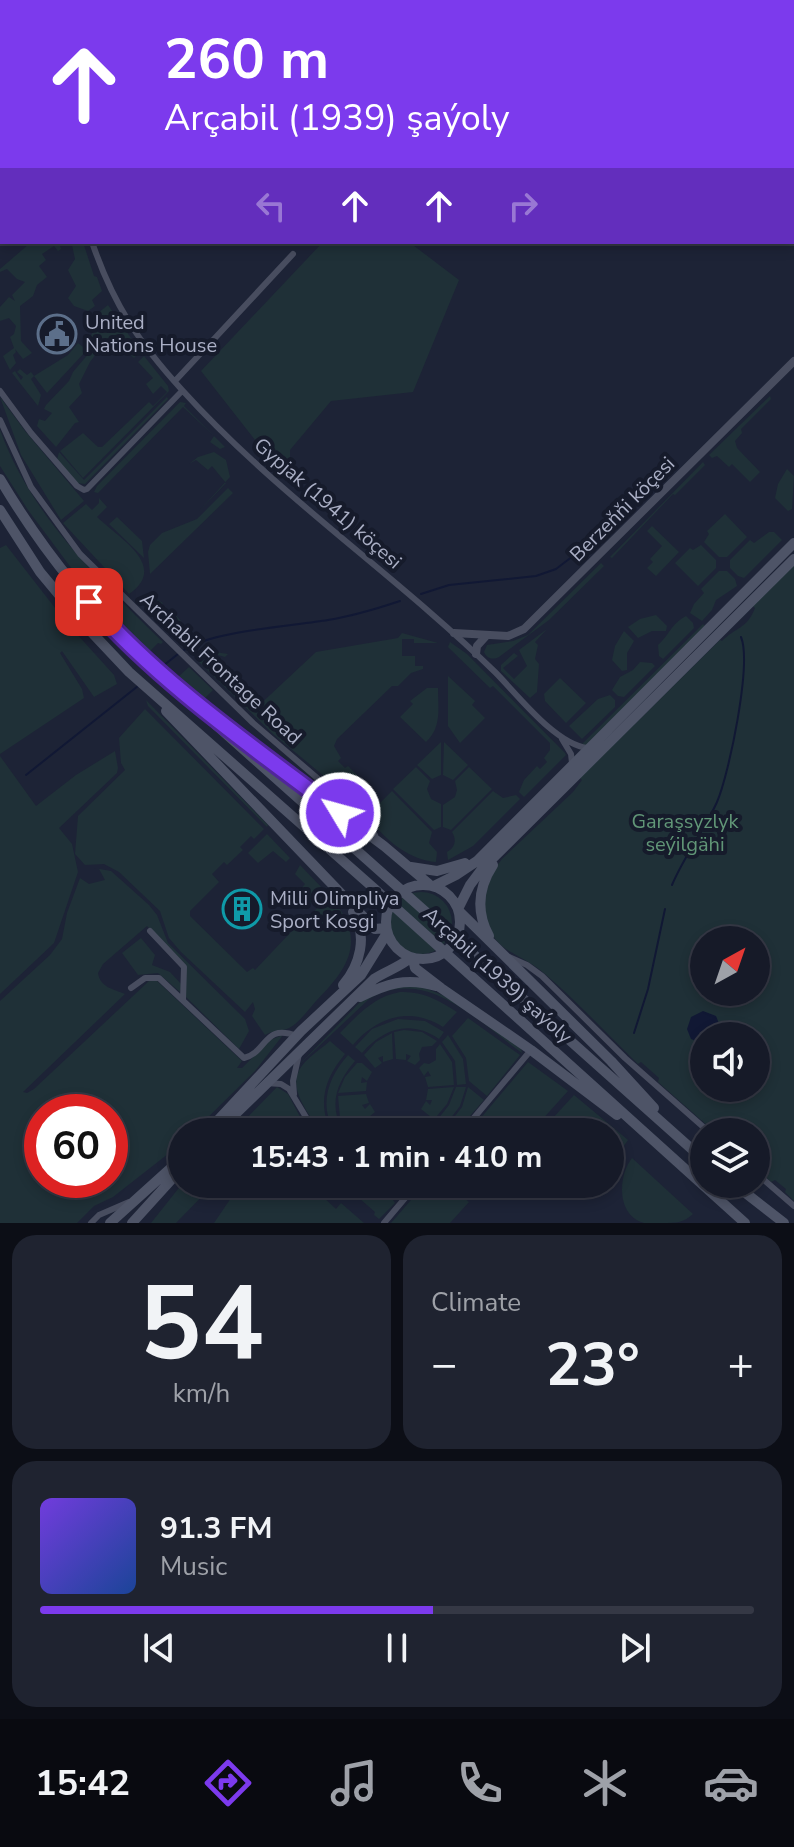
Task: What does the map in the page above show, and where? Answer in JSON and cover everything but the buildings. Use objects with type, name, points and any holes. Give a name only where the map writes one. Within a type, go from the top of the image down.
[{"type":"main road","name":"Arçabil (1939) şaýoly","points":[[0,479],[49,555],[142,659],[690,1147]]},
{"type":"main road","name":"Arçabil (1939) şaýoly","points":[[0,510],[40,572],[129,672],[690,1174]]},
{"type":"main road","points":[[794,543],[467,869],[431,885],[411,886],[396,895],[387,910],[387,930],[396,948],[412,958],[436,957],[451,946],[459,930],[459,910],[475,877],[794,559]]},
{"type":"main road","points":[[171,685],[431,885],[452,897],[459,910],[611,1061],[679,1137]]},
{"type":"main road","points":[[157,698],[172,719],[343,897],[375,929],[387,930]]},
{"type":"main road","points":[[538,798],[547,807]]},
{"type":"main road","points":[[410,867],[437,871],[458,867],[493,844]]},
{"type":"main road","points":[[492,941],[484,925],[481,890],[490,868],[509,844]]},
{"type":"main road","points":[[324,1009],[348,979],[361,946],[357,918],[343,897]]},
{"type":"main road","points":[[220,1118],[297,1036],[361,975],[387,930]]},
{"type":"main road","points":[[412,958],[415,968],[441,988],[531,1050],[666,1152]]},
{"type":"main road","points":[[231,1118],[374,979],[412,958]]},
{"type":"main road","points":[[354,1000],[385,984],[403,981],[441,988]]},
{"type":"main road","points":[[110,1223],[168,1170]]},
{"type":"main road","points":[[132,1223],[168,1183]]},
{"type":"main road","points":[[713,1198],[734,1223]]},
{"type":"main road","name":"Arçabil (1939) şaýoly","points":[[717,1198],[745,1223]]},
{"type":"main road","points":[[747,1198],[773,1223]]},
{"type":"main road","points":[[751,1198],[784,1223]]},
{"type":"street","name":"Gypjak (1941) köçesi","points":[[93,244],[108,288],[120,310],[182,391],[261,469],[454,633],[559,736],[587,748]]},
{"type":"street","points":[[175,381],[293,254]]},
{"type":"street","name":"Berzeňňi köçesi","points":[[454,633],[486,636],[515,634],[529,625],[794,361]]},
{"type":"street","points":[[0,391],[31,433],[77,486],[84,490],[182,391]]},
{"type":"street","name":"Archabil Frontage Road","points":[[0,420],[22,471],[65,535],[88,562],[264,733],[351,807],[384,846]]},
{"type":"street","points":[[0,518],[40,572]]},
{"type":"street","points":[[476,654],[477,646],[486,636]]},
{"type":"street","points":[[559,736],[571,754],[572,763]]},
{"type":"street","points":[[150,931],[184,967],[183,1000]]},
{"type":"street","points":[[509,957],[542,976],[635,1067],[693,1118]]},
{"type":"street","points":[[131,988],[145,978],[159,978],[244,1058],[251,1056],[276,1033],[284,1031],[297,1036]]},
{"type":"street","points":[[474,1118],[531,1050]]},
{"type":"street","points":[[295,1098],[293,1081],[299,1054]]},
{"type":"street","points":[[266,1083],[285,1086],[307,1118]]},
{"type":"street","points":[[770,1185],[794,1206]]},
{"type":"street","points":[[384,1223],[406,1198]]},
{"type":"street","points":[[91,1223],[99,1215],[133,1200]]},
{"type":"street","points":[[138,1223],[143,1211]]},
{"type":"green space","points":[[29,244],[60,244],[61,249],[58,251],[54,246],[42,254],[46,260],[39,266],[47,277],[37,285],[33,296],[20,306],[21,341],[32,353],[23,359],[15,349],[13,355],[16,363],[10,370],[3,356],[14,348],[10,337],[16,326],[9,318],[0,321],[0,307],[9,297],[15,301],[12,295],[25,282],[7,269],[0,272]]},
{"type":"green space","points":[[84,244],[102,291],[92,300],[95,306],[88,311],[74,306],[68,298],[76,286],[68,270],[75,259],[72,245]]},
{"type":"green space","points":[[321,244],[412,244],[459,280],[413,392],[331,401],[290,450],[290,469],[273,463],[201,371]]},
{"type":"green space","points":[[108,305],[140,351],[134,358],[110,336],[90,362],[79,384],[82,393],[69,407],[79,422],[56,447],[37,426],[39,419],[45,421],[52,413],[44,409],[46,405],[69,381],[89,353],[88,342],[95,327],[93,317]]},
{"type":"green space","points":[[78,343],[85,352],[47,393],[34,376],[68,355]]},
{"type":"green space","points":[[144,356],[169,391],[83,478],[60,451],[83,433],[102,447],[149,402],[153,406],[167,392],[161,386],[153,394],[146,384],[153,378],[138,362]]},
{"type":"green space","points":[[20,369],[34,376],[31,379],[41,395],[38,406],[12,373],[15,371],[21,380],[23,377],[17,372]]},
{"type":"green space","points":[[770,396],[771,399],[741,429],[742,433],[735,441],[737,448],[760,472],[750,482],[732,464],[729,467],[717,456],[712,458],[709,455]]},
{"type":"green space","points":[[0,397],[84,501],[61,520],[21,455]]},
{"type":"green space","points":[[167,397],[85,484],[77,483],[57,460],[59,452],[84,480]]},
{"type":"green space","points":[[180,402],[186,403],[184,406],[214,436],[183,407],[98,493],[94,492],[97,486]]},
{"type":"green space","points":[[0,430],[14,462],[48,519],[91,570],[163,642],[161,644],[158,643],[149,652],[78,577],[0,466]]},
{"type":"green space","points":[[214,436],[225,447],[220,449],[210,442]]},
{"type":"green space","points":[[214,452],[226,460],[230,477],[225,482],[212,466],[208,470],[196,460],[189,464],[198,457]]},
{"type":"green space","points":[[703,462],[705,465],[610,557]]},
{"type":"green space","points":[[787,469],[794,476],[792,509],[788,511],[775,498],[778,484]]},
{"type":"green space","points":[[228,488],[233,493],[150,574],[150,545],[162,533],[197,519]]},
{"type":"green space","points":[[99,498],[107,507],[97,517],[137,553],[143,563],[144,573],[140,584],[129,594],[63,523],[86,504],[92,510],[99,503]]},
{"type":"green space","points":[[725,514],[747,537],[727,557],[719,557],[704,542],[709,534],[707,531]]},
{"type":"green space","points":[[117,517],[142,541],[144,558],[109,524]]},
{"type":"green space","points":[[652,526],[679,552],[656,576],[647,568],[653,562],[650,559],[662,546],[647,531]]},
{"type":"green space","points":[[769,532],[774,532],[782,540],[744,578],[738,576],[730,568],[730,560],[750,540],[754,543]]},
{"type":"green space","points":[[6,545],[66,622],[114,675],[117,684],[94,697],[62,651],[60,653],[82,689],[84,698],[0,754],[0,548]]},
{"type":"green space","points":[[701,545],[716,560],[716,568],[698,586],[675,563],[690,548],[693,550]]},
{"type":"green space","points":[[601,563],[604,566],[549,620],[499,657],[490,658],[485,654],[487,645],[528,635]]},
{"type":"green space","name":"Garaşsyzlyk seýilgähi","points":[[794,565],[794,1201],[785,1192],[786,1189],[775,1180],[770,1181],[770,1118],[699,1118],[557,985],[498,942],[486,920],[485,907],[489,881],[502,859],[573,792],[582,780],[580,778],[720,640],[745,624],[755,608],[753,606]]},
{"type":"green space","points":[[719,571],[727,571],[737,586],[716,600],[702,621],[690,613],[704,593],[701,589]]},
{"type":"green space","points":[[154,592],[156,599],[163,603],[155,611],[163,619],[172,611],[181,621],[164,626],[144,606]]},
{"type":"green space","points":[[656,615],[667,626],[666,631],[652,631],[638,638],[628,627],[640,619]]},
{"type":"green space","points":[[686,616],[694,628],[663,659],[659,656],[658,645]]},
{"type":"green space","points":[[703,624],[705,626],[586,745],[581,745]]},
{"type":"green space","points":[[547,629],[535,642],[538,645],[535,659],[539,664],[537,692],[530,698],[501,671],[501,665],[514,653],[518,656],[503,668],[514,679],[527,666],[519,650]]},
{"type":"green space","points":[[624,631],[634,641],[627,653],[627,670],[622,671],[612,660],[615,646]]},
{"type":"green space","points":[[402,633],[438,643],[414,643],[414,639],[402,639],[402,656],[415,656],[415,666],[423,666],[423,669],[411,673],[398,686],[392,686],[337,739],[334,746],[341,758],[338,761],[361,779],[367,794],[377,799],[367,810],[377,815],[371,820],[347,795],[273,734],[197,660],[208,651],[228,654],[225,657],[211,653],[202,659],[254,710],[316,652],[398,638]]},
{"type":"green space","points":[[450,642],[467,654],[566,755],[524,797],[519,792],[524,780],[537,766],[540,769],[547,762],[544,758],[550,750],[550,743],[493,686],[490,688],[448,647]]},
{"type":"green space","points":[[640,662],[655,666],[624,697],[618,696],[612,690],[620,677]]},
{"type":"green space","points":[[189,667],[213,690],[202,701],[177,678]]},
{"type":"green space","points":[[448,676],[475,701],[472,705],[485,718],[460,743],[448,726]]},
{"type":"green space","points":[[560,678],[586,703],[566,723],[545,701],[544,694]]},
{"type":"green space","points":[[427,688],[438,688],[438,710],[435,730],[426,742],[400,717],[413,704],[410,701]]},
{"type":"green space","points":[[610,695],[615,700],[615,707],[582,739],[569,726],[598,699]]},
{"type":"green space","points":[[146,700],[268,825],[267,827],[148,706]]},
{"type":"green space","points":[[145,709],[264,829],[254,839],[251,836],[240,847],[243,850],[212,874],[219,882],[190,911],[190,916],[247,972],[253,968],[255,970],[307,915],[310,917],[328,894],[348,924],[351,937],[346,963],[300,1020],[289,1028],[265,1035],[252,1016],[255,1009],[253,1002],[245,1012],[181,952],[169,938],[160,911],[119,872],[104,864],[85,865],[75,854],[78,816],[125,770],[121,763],[119,738]]},
{"type":"green space","points":[[441,742],[441,775],[432,779],[417,765]]},
{"type":"green space","points":[[444,742],[468,765],[453,780],[443,775]]},
{"type":"green space","points":[[115,751],[117,773],[59,828],[72,844],[78,872],[54,943],[0,994],[0,756],[36,806],[76,775]]},
{"type":"green space","points":[[416,767],[430,781],[427,789],[431,799],[441,804],[441,827],[434,830],[393,789]]},
{"type":"green space","points":[[469,767],[492,789],[451,830],[443,827],[443,805],[455,797],[455,781]]},
{"type":"green space","points":[[392,791],[432,832],[429,843],[437,852],[436,862],[417,858],[400,849],[372,822],[380,816],[374,809]]},
{"type":"green space","points":[[493,791],[503,798],[516,795],[520,799],[473,846],[448,860],[447,852],[454,844],[452,832]]},
{"type":"green space","points":[[267,834],[290,858],[286,862],[273,851],[258,863],[248,853]]},
{"type":"green space","points":[[300,865],[324,890],[304,910],[293,898],[305,884],[295,874]]},
{"type":"green space","points":[[94,868],[111,871],[149,905],[157,915],[168,943],[245,1019],[249,1031],[239,1049],[186,997],[183,962],[147,926],[103,964],[98,973],[104,984],[125,994],[23,1092],[34,1089],[149,981],[156,980],[242,1061],[237,1068],[242,1068],[270,1040],[283,1035],[255,1071],[207,1118],[168,1118],[168,1154],[128,1185],[128,1094],[24,1094],[24,1198],[111,1198],[94,1206],[77,1223],[0,1223],[0,1001],[50,955],[62,939],[67,913],[80,878],[89,884],[105,880],[99,869]]},
{"type":"green space","points":[[421,892],[443,901],[452,923],[443,945],[421,954],[399,945],[390,923],[399,901]]},
{"type":"green space","points":[[141,938],[155,955],[152,965],[170,972],[182,985],[180,992],[158,973],[138,975],[122,953]]},
{"type":"green space","points":[[403,984],[451,999],[494,1028],[522,1053],[450,1001],[410,989],[390,990],[369,999],[299,1065],[362,1000],[380,990]]},
{"type":"green space","points":[[400,992],[430,997],[457,1012],[443,1027],[418,1017],[383,1021],[353,1045],[340,1033],[374,1002]]},
{"type":"green space","points":[[468,1018],[520,1055],[487,1096],[469,1081],[466,1058],[452,1036]]},
{"type":"green space","points":[[398,1019],[425,1021],[444,1032],[439,1039],[418,1029],[407,1028],[379,1038],[362,1053],[355,1047],[372,1029]]},
{"type":"green space","points":[[394,1032],[422,1032],[437,1041],[432,1046],[422,1047],[420,1060],[415,1065],[407,1061],[411,1056],[406,1054],[406,1060],[396,1059]]},
{"type":"green space","points":[[392,1033],[393,1059],[383,1062],[383,1056],[378,1058],[382,1063],[375,1068],[364,1055],[376,1042]]},
{"type":"green space","points":[[448,1035],[463,1059],[466,1084],[457,1085],[455,1061],[442,1042]]},
{"type":"green space","points":[[330,1041],[345,1054],[332,1072],[325,1091],[326,1118],[312,1118],[297,1088],[298,1073]]},
{"type":"green space","points":[[440,1044],[452,1062],[454,1085],[428,1087],[425,1077],[431,1076],[428,1071],[424,1076],[419,1068],[436,1060],[436,1049]]},
{"type":"green space","points":[[348,1055],[355,1061],[336,1095],[338,1118],[328,1118],[328,1091],[335,1073]]},
{"type":"green space","points":[[528,1062],[568,1091],[544,1118],[481,1118]]},
{"type":"green space","points":[[357,1063],[362,1063],[372,1072],[367,1081],[362,1077],[361,1083],[367,1082],[366,1091],[338,1093],[345,1077]]},
{"type":"green space","points":[[277,1087],[288,1094],[301,1118],[247,1118]]},
{"type":"green space","points":[[454,1087],[447,1104],[436,1117],[421,1109],[426,1101],[430,1105],[432,1100],[426,1100],[428,1089]]},
{"type":"green space","points":[[456,1087],[466,1087],[460,1106],[451,1118],[439,1118],[449,1105]]},
{"type":"green space","points":[[468,1087],[484,1100],[468,1118],[454,1118],[462,1107]]},
{"type":"green space","points":[[366,1094],[369,1103],[362,1105],[365,1109],[370,1104],[375,1112],[369,1117],[340,1118],[338,1096]]},
{"type":"green space","points":[[574,1095],[602,1118],[553,1118]]},
{"type":"green space","points":[[632,1158],[693,1214],[683,1221],[672,1223],[644,1223],[635,1219],[628,1212],[623,1198],[627,1166]]},
{"type":"green space","points":[[171,1198],[200,1198],[176,1223],[151,1223]]},
{"type":"green space","points":[[231,1198],[324,1198],[336,1209],[341,1203],[364,1223],[214,1223]]},
{"type":"green space","points":[[359,1198],[391,1198],[395,1203],[379,1219]]},
{"type":"green space","points":[[413,1198],[464,1198],[469,1202],[450,1223],[391,1223]]},
{"type":"water","points":[[703,1011],[716,1016],[718,1022],[690,1022],[690,1036],[687,1029],[691,1017]]},
{"type":"waterway","points":[[421,594],[449,585],[536,576],[556,569],[590,543],[621,502],[627,502],[632,507]]},
{"type":"waterway","points":[[184,650],[213,638],[337,618],[400,601]]},
{"type":"waterway","points":[[672,885],[712,813],[722,788],[741,694],[744,670],[741,637]]},
{"type":"waterway","points":[[158,670],[178,654]]},
{"type":"waterway","points":[[26,775],[138,686]]},
{"type":"waterway","points":[[634,1033],[648,989],[665,909]]},
{"type":"place","name":"United Nations House","points":[[57,334]]},
{"type":"place","name":"Milli Olimpliya Sport Kosgi","points":[[242,909]]},
{"type":"route","points":[[89,602],[127,644],[173,687],[340,813]]}]
